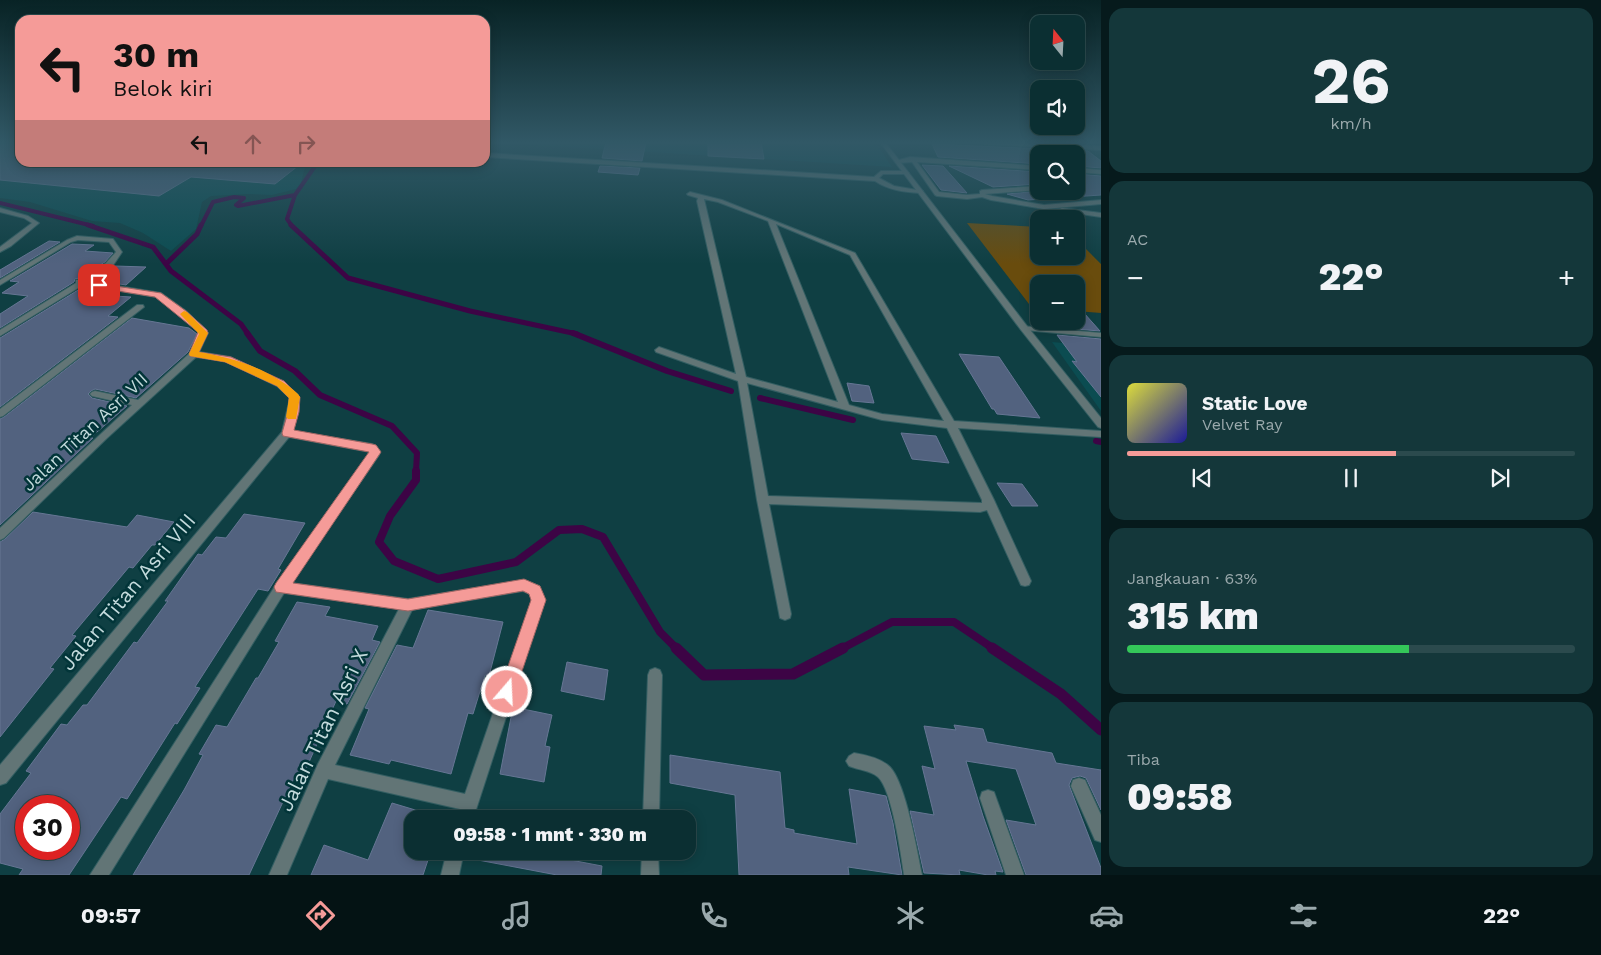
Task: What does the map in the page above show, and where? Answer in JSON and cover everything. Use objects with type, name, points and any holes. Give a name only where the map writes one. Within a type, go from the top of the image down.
[{"type":"street","points":[[881,183],[894,188],[921,192],[967,197],[983,195],[1044,208],[1101,215]]},
{"type":"street","points":[[914,183],[1024,328],[1101,425]]},
{"type":"street","points":[[929,183],[937,194]]},
{"type":"street","points":[[983,195],[982,192],[986,190],[1030,188]]},
{"type":"street","points":[[690,194],[720,201],[853,254],[951,425],[1025,581]]},
{"type":"street","points":[[701,197],[700,201],[742,379],[785,614]]},
{"type":"street","points":[[1044,208],[1101,202]]},
{"type":"street","points":[[0,210],[26,217],[36,223],[10,245],[0,250]]},
{"type":"street","points":[[771,220],[845,408]]},
{"type":"street","points":[[0,283],[63,243],[77,238],[111,240],[119,252],[109,265],[79,282],[0,334]]},
{"type":"street","points":[[0,244],[10,245]]},
{"type":"street","points":[[79,282],[158,295],[204,333],[194,354],[228,359],[280,384],[294,397],[293,412],[287,433],[372,448],[375,452],[281,587],[99,875]]},
{"type":"street","points":[[0,414],[140,307]]},
{"type":"street","points":[[1024,328],[1101,335]]},
{"type":"street","points":[[659,350],[742,379],[882,417],[951,425],[1101,434]]},
{"type":"street","name":"Jalan Titan Asri VII","points":[[0,535],[139,403],[194,354]]},
{"type":"street","points":[[95,394],[139,403]]},
{"type":"street","name":"Jalan Titan Asri VIII","points":[[0,777],[287,433]]},
{"type":"street","points":[[764,500],[980,508],[987,506],[988,500]]},
{"type":"street","points":[[281,587],[408,605],[524,585],[534,590],[538,600],[468,810]]},
{"type":"street","name":"Jalan Titan Asri X","points":[[278,875],[324,770],[408,605]]},
{"type":"street","points":[[651,810],[655,675]]},
{"type":"street","points":[[854,761],[880,769],[891,783],[913,875]]},
{"type":"street","points":[[324,770],[470,803]]},
{"type":"street","points":[[1079,786],[1101,834]]},
{"type":"street","points":[[988,798],[1015,875]]},
{"type":"street","points":[[450,875],[454,860]]},
{"type":"street","points":[[650,860],[650,875]]},
{"type":"shaded area","points":[[0,183],[301,183],[296,189],[272,195],[211,196],[202,202],[196,229],[171,251],[143,233],[120,223],[92,221],[30,202],[0,198]]},
{"type":"shaded area","points":[[967,223],[1030,226],[1030,265],[1085,265],[1085,248],[1101,264],[1101,313],[1085,312],[1085,275],[1030,275],[1030,305]]},
{"type":"shaded area","points":[[1052,342],[1101,346],[1101,411]]},
{"type":"building","points":[[28,183],[181,183],[159,196]]},
{"type":"building","points":[[936,183],[958,183],[967,193],[941,190]]},
{"type":"building","points":[[984,183],[1030,183],[1030,185],[993,187]]},
{"type":"building","points":[[1085,183],[1101,183],[1101,195],[1085,196]]},
{"type":"building","points":[[1030,192],[1030,200],[1028,200],[1007,194]]},
{"type":"building","points":[[49,241],[60,242],[0,278],[0,270]]},
{"type":"building","points":[[72,244],[94,245],[85,251],[113,253],[105,262],[75,279],[74,282],[0,328],[0,314],[28,296],[2,293],[19,282],[10,281]]},
{"type":"building","points":[[115,266],[146,267],[126,285],[93,280]]},
{"type":"building","points":[[83,287],[118,293],[114,296],[131,297],[108,316],[118,317],[0,407],[0,338]]},
{"type":"building","points":[[1085,314],[1100,331],[1085,330]]},
{"type":"building","points":[[132,318],[189,328],[197,334],[188,352],[136,398],[95,389],[91,391],[88,394],[92,398],[127,406],[90,438],[93,438],[0,525],[0,419]]},
{"type":"building","points":[[1057,335],[1101,339],[1101,397],[1072,361],[1077,362]]},
{"type":"building","points":[[959,354],[999,357],[1040,418],[997,414],[992,409]]},
{"type":"building","points":[[847,383],[869,386],[874,403],[852,401]]},
{"type":"building","points":[[901,433],[936,436],[949,463],[912,459]]},
{"type":"building","points":[[997,483],[1022,484],[1038,506],[1012,506]]},
{"type":"building","points":[[33,512],[127,527],[137,515],[174,522],[133,568],[129,567],[72,635],[76,636],[50,668],[54,669],[0,737],[0,542]]},
{"type":"building","points":[[244,514],[305,523],[278,569],[281,570],[268,591],[258,589],[195,687],[200,688],[177,724],[175,723],[127,799],[121,797],[80,858],[80,795],[15,795],[15,860],[79,860],[69,875],[19,875],[23,869],[0,863],[0,814],[31,773],[26,771],[61,724],[67,725],[83,705],[87,705],[134,642],[137,643],[168,601],[165,601],[198,554],[202,555],[216,537],[226,538]]},
{"type":"building","points":[[297,602],[330,607],[325,616],[378,626],[372,640],[380,642],[347,704],[336,701],[302,778],[295,776],[249,875],[133,875],[184,790],[203,755],[199,754],[216,725],[227,727],[279,642],[275,641]]},
{"type":"building","points":[[428,610],[503,622],[489,676],[485,675],[473,714],[468,713],[451,774],[391,760],[389,764],[350,755],[369,709],[365,708],[397,645],[413,648]]},
{"type":"building","points":[[567,662],[608,670],[604,700],[561,691]]},
{"type":"building","points":[[513,707],[552,715],[545,746],[550,747],[544,782],[500,774]]},
{"type":"building","points":[[954,725],[983,729],[987,742],[1052,753],[1056,763],[1101,770],[1101,810],[1086,778],[1080,776],[1072,778],[1069,785],[1101,868],[1101,875],[1026,875],[1006,820],[1036,825],[1016,769],[966,761],[1003,872],[995,871],[996,875],[959,870],[960,875],[924,873],[910,811],[934,815],[922,766],[935,769],[924,726],[956,730]]},
{"type":"building","points":[[670,755],[780,772],[785,828],[794,830],[794,833],[857,844],[849,789],[886,796],[893,823],[902,875],[848,867],[849,875],[739,875],[735,795],[670,783]]},
{"type":"building","points":[[392,803],[415,810],[404,810],[404,860],[428,860],[423,875],[311,875],[324,845],[368,860]]},
{"type":"building","points":[[478,860],[570,860],[602,866],[601,875],[557,875]]},
{"type":"waterway","points":[[295,195],[303,183]]},
{"type":"waterway","points":[[201,226],[213,202],[234,197],[244,198],[236,205],[238,206],[295,195]]},
{"type":"waterway","points":[[292,226],[287,219],[295,195]]},
{"type":"waterway","points":[[0,203],[93,226]]},
{"type":"waterway","points":[[88,225],[153,247],[171,271],[241,324],[248,334]]},
{"type":"waterway","points":[[166,264],[197,234],[201,225]]},
{"type":"waterway","points":[[292,226],[348,278],[470,311],[574,333]]},
{"type":"waterway","points":[[247,333],[260,351],[295,371],[320,395],[392,426],[417,453],[416,472]]},
{"type":"waterway","points":[[574,333],[667,371],[731,391]]},
{"type":"waterway","points":[[760,398],[853,420]]},
{"type":"waterway","points":[[1096,441],[1101,442]]},
{"type":"waterway","points":[[416,472],[416,480],[390,516],[379,542],[394,561],[438,579],[516,562],[559,530],[582,529],[603,537],[660,632],[676,648]]},
{"type":"waterway","points":[[841,649],[892,622],[954,622],[994,649]]},
{"type":"waterway","points":[[676,648],[704,675],[793,674],[843,648]]},
{"type":"waterway","points":[[992,648],[1061,694],[1101,730]]},
{"type":"slow traffic","points":[[184,314],[204,333],[194,354],[228,359],[280,384],[294,397],[292,417]]},
{"type":"route","points":[[99,285],[158,295],[204,333],[194,354],[228,359],[280,384],[294,397],[293,412],[287,433],[372,448],[375,452],[374,457],[281,587],[408,605],[524,585],[534,590],[538,600],[507,692]]}]
